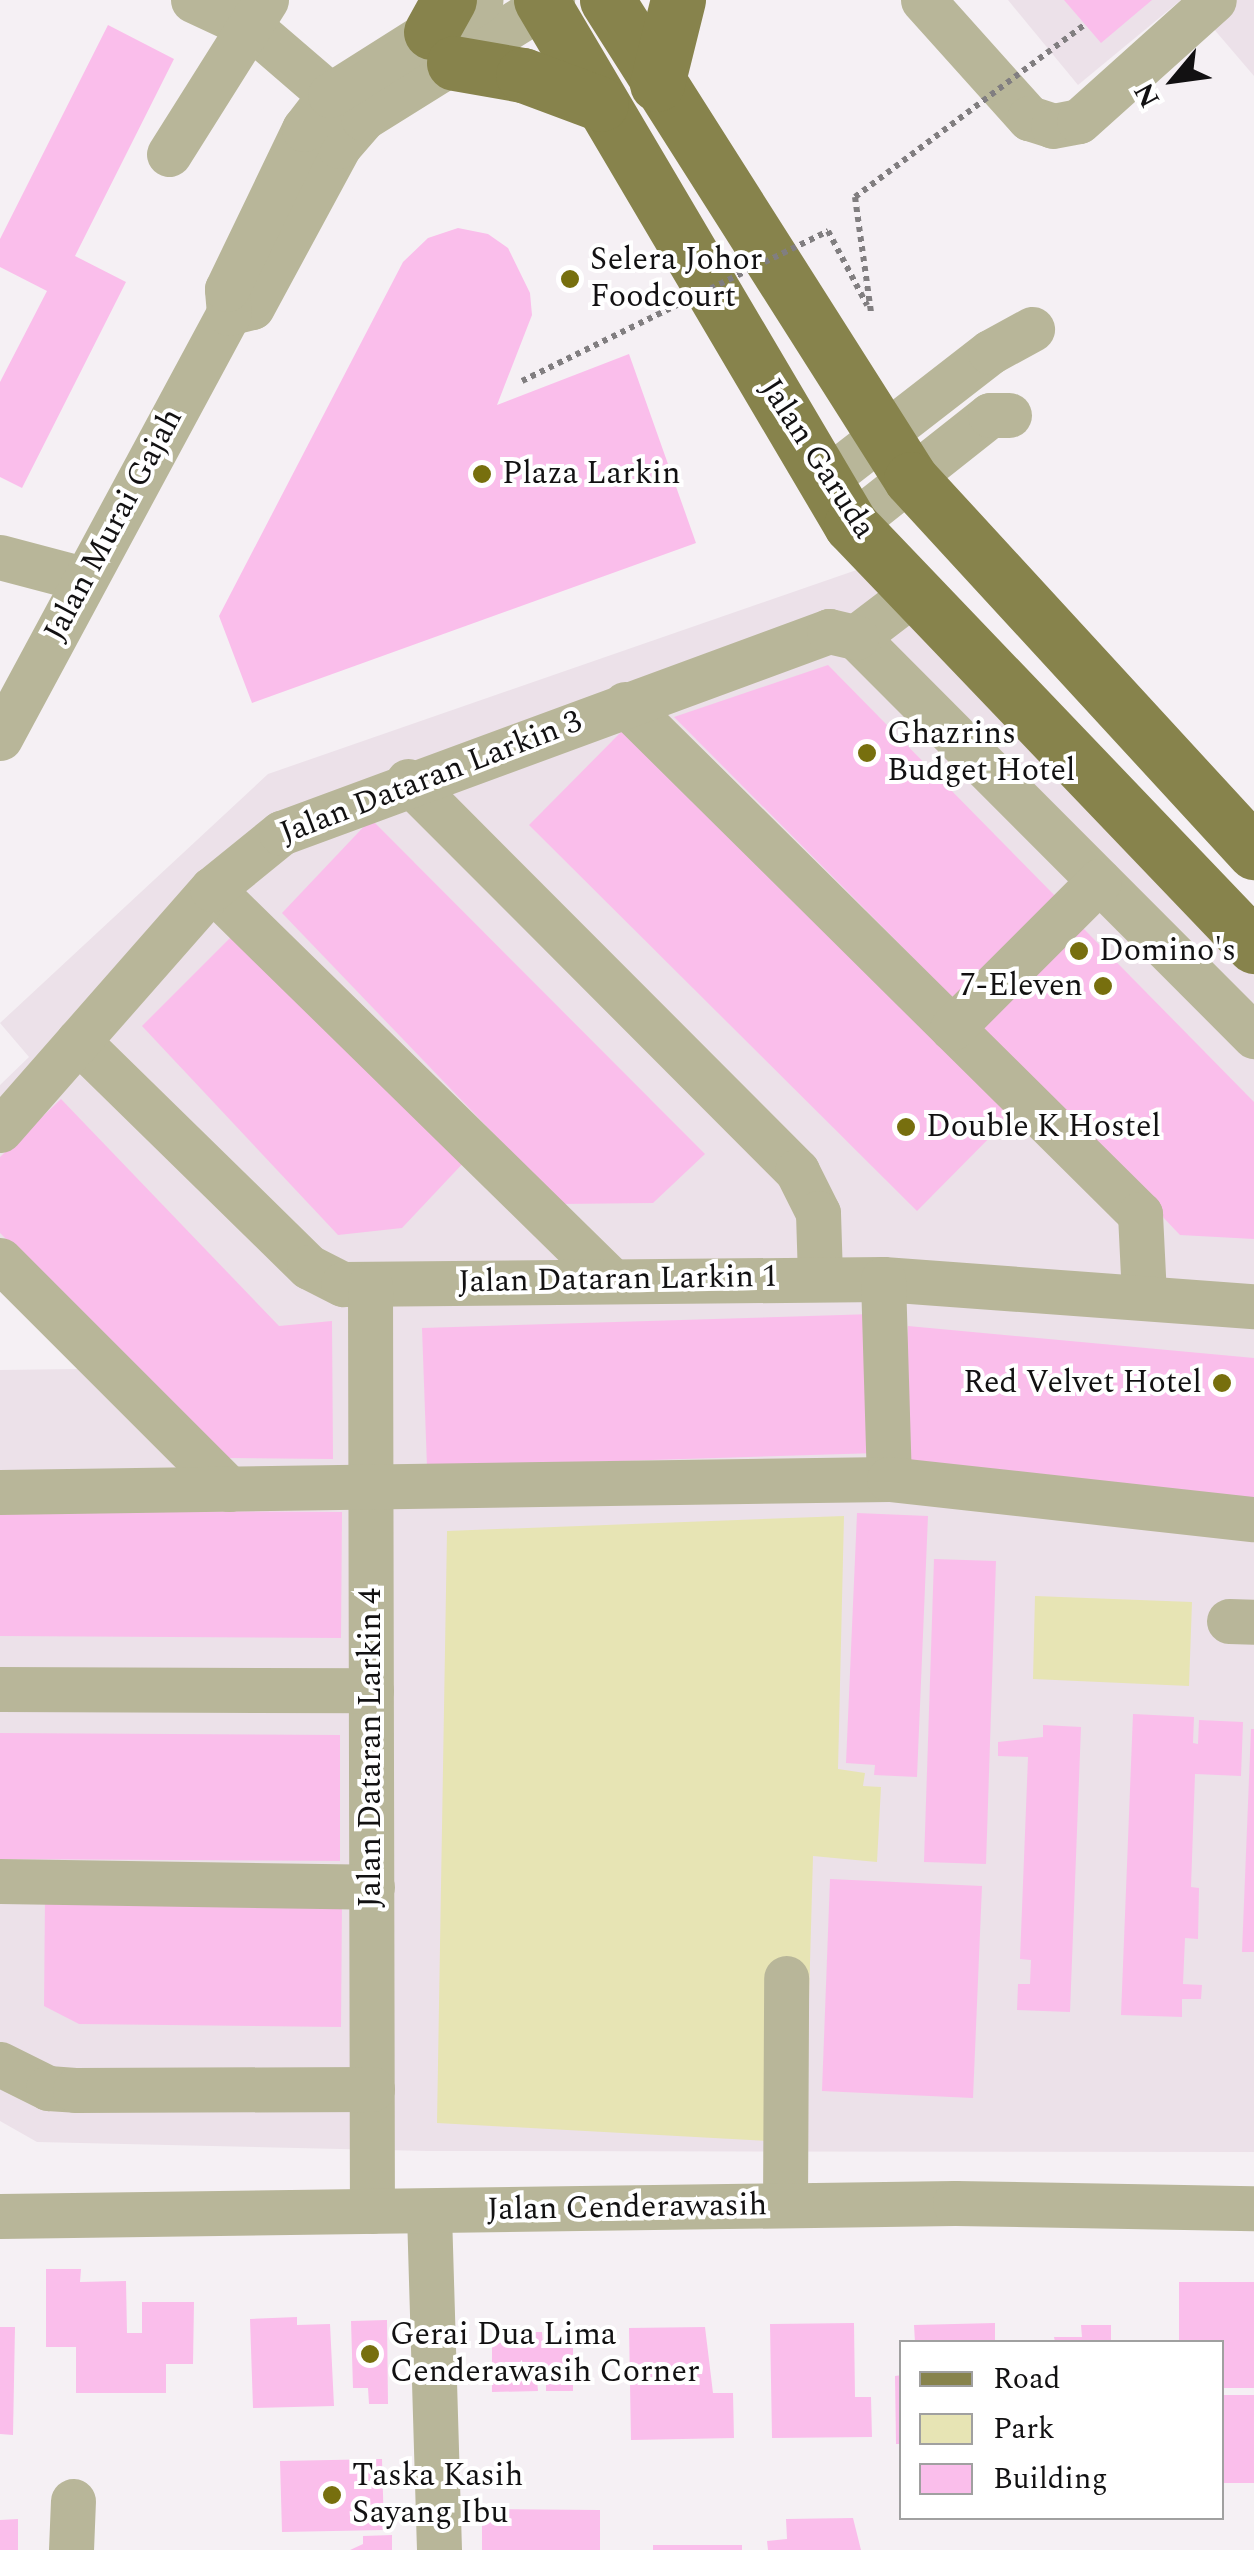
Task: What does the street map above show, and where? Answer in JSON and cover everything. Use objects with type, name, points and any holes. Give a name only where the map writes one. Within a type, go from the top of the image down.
[{"type":"main road","name":"Jalan Garuda","points":[[607,0],[896,458],[1254,852]]},
{"type":"main road","points":[[657,84],[678,0]]},
{"type":"main road","name":"Jalan Garuda","points":[[546,2],[602,104],[838,502],[915,592],[1254,946]]},
{"type":"main road","points":[[445,32],[523,76],[602,104]]},
{"type":"street","points":[[193,0],[259,14],[330,95]]},
{"type":"street","name":"Jalan Murai Gajah","points":[[230,313],[252,306],[338,146],[480,0]]},
{"type":"street","points":[[924,0],[1029,118],[1053,126],[1079,122],[1214,0]]},
{"type":"street","name":"Jalan Murai Gajah","points":[[0,738],[82,579],[230,313],[228,289],[304,129],[330,95],[445,32],[546,2]]},
{"type":"street","points":[[169,154],[259,14]]},
{"type":"street","points":[[838,502],[896,458],[990,352],[1032,329]]},
{"type":"street","points":[[896,458],[990,415],[1009,415]]},
{"type":"street","points":[[6,573],[82,579]]},
{"type":"street","points":[[915,592],[856,637],[1254,1036]]},
{"type":"street","name":"Jalan Dataran Larkin 3","points":[[0,1130],[212,889],[281,833],[408,781],[829,631],[856,637]]},
{"type":"street","points":[[625,704],[1140,1214],[1144,1296]]},
{"type":"street","points":[[408,781],[797,1171],[818,1213],[820,1278]]},
{"type":"street","points":[[952,1028],[1099,881]]},
{"type":"street","points":[[212,889],[608,1277]]},
{"type":"street","name":"Jalan Dataran Larkin 1","points":[[78,1042],[308,1267],[343,1284],[608,1277],[883,1279],[1254,1306]]},
{"type":"street","points":[[0,1260],[229,1489]]},
{"type":"street","points":[[883,1279],[889,1480]]},
{"type":"street","name":"Jalan Dataran Larkin 4","points":[[370,1286],[372,2211]]},
{"type":"street","points":[[0,1492],[889,1480],[1254,1520]]},
{"type":"street","points":[[0,1688],[371,1690]]},
{"type":"street","points":[[0,1881],[372,1887]]},
{"type":"street","points":[[784,2205],[786,1978]]},
{"type":"street","points":[[0,2064],[48,2088],[74,2090],[372,2089]]},
{"type":"street","name":"Jalan Cenderawasih","points":[[0,2216],[784,2205],[1254,2208]]},
{"type":"street","points":[[429,2212],[439,2550]]},
{"type":"street","points":[[71,2550],[73,2501]]},
{"type":"path","points":[[522,381],[828,231],[871,312],[855,197],[1085,24]]},
{"type":"shaded area","points":[[1008,0],[1181,0],[1078,85]]},
{"type":"shaded area","points":[[1189,0],[1254,0],[1254,76]]},
{"type":"shaded area","points":[[871,565],[1254,976],[1254,2152],[427,2151],[37,2142],[0,2121],[0,1370],[78,1369],[0,1283],[0,1085],[29,1057],[0,1023],[268,774]]},
{"type":"green space","points":[[844,1516],[838,1769],[865,1773],[863,1786],[881,1787],[877,1862],[813,1856],[805,2143],[437,2123],[447,1531]]},
{"type":"green space","points":[[1035,1596],[1192,1602],[1189,1686],[1033,1679]]},
{"type":"building","points":[[1064,0],[1152,0],[1101,43]]},
{"type":"building","points":[[108,25],[174,59],[75,256],[126,282],[22,488],[0,477],[0,382],[47,291],[0,267],[0,239]]},
{"type":"building","name":"Plaza Larkin","points":[[458,228],[488,234],[508,248],[530,293],[532,315],[497,405],[629,354],[696,543],[252,703],[219,616],[403,262],[428,238]]},
{"type":"building","points":[[828,665],[1064,905],[959,1004],[674,717]]},
{"type":"building","points":[[627,726],[1015,1112],[917,1211],[529,825]]},
{"type":"building","points":[[371,819],[705,1154],[653,1203],[561,1204],[282,913]]},
{"type":"building","points":[[1081,926],[1254,1102],[1254,1239],[1180,1235],[978,1023]]},
{"type":"building","points":[[241,927],[467,1159],[402,1228],[338,1235],[142,1026]]},
{"type":"building","points":[[61,1099],[279,1326],[332,1321],[333,1459],[227,1458],[0,1233],[0,1157]]},
{"type":"building","points":[[873,1314],[878,1453],[427,1467],[422,1328]]},
{"type":"building","points":[[908,1326],[1254,1358],[1254,1499],[898,1467]]},
{"type":"building","points":[[0,1510],[342,1512],[341,1638],[0,1636]]},
{"type":"building","points":[[857,1513],[928,1516],[917,1777],[874,1775],[875,1765],[846,1763]]},
{"type":"building","points":[[934,1559],[996,1561],[986,1864],[924,1862]]},
{"type":"building","points":[[1133,1714],[1194,1717],[1193,1743],[1198,1744],[1199,1720],[1243,1722],[1241,1776],[1195,1774],[1191,1887],[1199,1888],[1198,1939],[1185,1938],[1183,1984],[1202,1985],[1201,1999],[1182,1999],[1182,2017],[1121,2015]]},
{"type":"building","points":[[1043,1725],[1081,1727],[1070,2012],[1017,2010],[1018,1984],[1030,1984],[1031,1960],[1020,1959],[1028,1757],[998,1756],[998,1742],[1043,1737]]},
{"type":"building","points":[[1251,1729],[1254,1952],[1242,1952]]},
{"type":"building","points":[[0,1733],[340,1735],[340,1861],[0,1859]]},
{"type":"building","points":[[830,1879],[982,1886],[973,2098],[822,2091]]},
{"type":"building","points":[[45,1899],[342,1901],[341,2027],[79,2024],[44,2006]]},
{"type":"building","points":[[46,2269],[81,2269],[80,2282],[126,2281],[127,2333],[142,2333],[142,2302],[194,2302],[193,2364],[166,2364],[166,2393],[76,2393],[76,2347],[46,2347]]},
{"type":"building","points":[[1179,2282],[1254,2282],[1254,2388],[1224,2388],[1224,2340],[1179,2340]]},
{"type":"building","points":[[297,2317],[297,2325],[330,2324],[334,2406],[253,2408],[250,2319]]},
{"type":"building","name":"Gerai Dua Lima Cenderawasih Corner","points":[[387,2320],[388,2404],[369,2404],[368,2388],[353,2388],[351,2321]]},
{"type":"building","points":[[854,2323],[855,2397],[871,2397],[872,2437],[772,2438],[770,2324]]},
{"type":"building","points":[[995,2323],[995,2340],[915,2340],[914,2325]]},
{"type":"building","points":[[1081,2325],[1111,2325],[1111,2340],[1054,2337],[1082,2337]]},
{"type":"building","points":[[0,2327],[15,2327],[13,2435],[0,2434]]},
{"type":"building","points":[[705,2327],[713,2393],[733,2393],[734,2438],[631,2440],[629,2328]]},
{"type":"building","points":[[523,2332],[542,2332],[543,2346],[573,2346],[573,2391],[546,2391],[546,2380],[537,2380],[538,2391],[492,2392],[492,2343],[523,2343]]},
{"type":"building","points":[[899,2375],[899,2444],[896,2444],[895,2376]]},
{"type":"building","points":[[1224,2395],[1254,2395],[1254,2483],[1224,2483]]},
{"type":"building","name":"Taska Kasih Sayang Ibu","points":[[382,2459],[384,2530],[282,2532],[280,2461]]},
{"type":"building","points":[[482,2509],[600,2510],[600,2550],[482,2550]]},
{"type":"building","points":[[853,2518],[861,2550],[768,2550],[767,2541],[787,2539],[786,2519]]},
{"type":"building","points":[[18,2519],[18,2550],[0,2550],[0,2520]]},
{"type":"building","points":[[392,2535],[392,2550],[350,2550],[363,2544],[363,2536]]},
{"type":"building","points":[[653,2545],[742,2545],[742,2550],[653,2550]]},
{"type":"place","name":"Selera Johor Foodcourt","points":[[570,279]]},
{"type":"place","name":"Plaza Larkin","points":[[482,474]]},
{"type":"place","name":"Ghazrins Budget Hotel","points":[[867,753]]},
{"type":"place","name":"Domino's","points":[[1079,951]]},
{"type":"place","name":"7-Eleven","points":[[1103,986]]},
{"type":"place","name":"Double K Hostel","points":[[906,1127]]},
{"type":"place","name":"Red Velvet Hotel","points":[[1222,1383]]},
{"type":"place","name":"Gerai Dua Lima Cenderawasih Corner","points":[[370,2354]]},
{"type":"place","name":"Taska Kasih Sayang Ibu","points":[[332,2495]]}]
